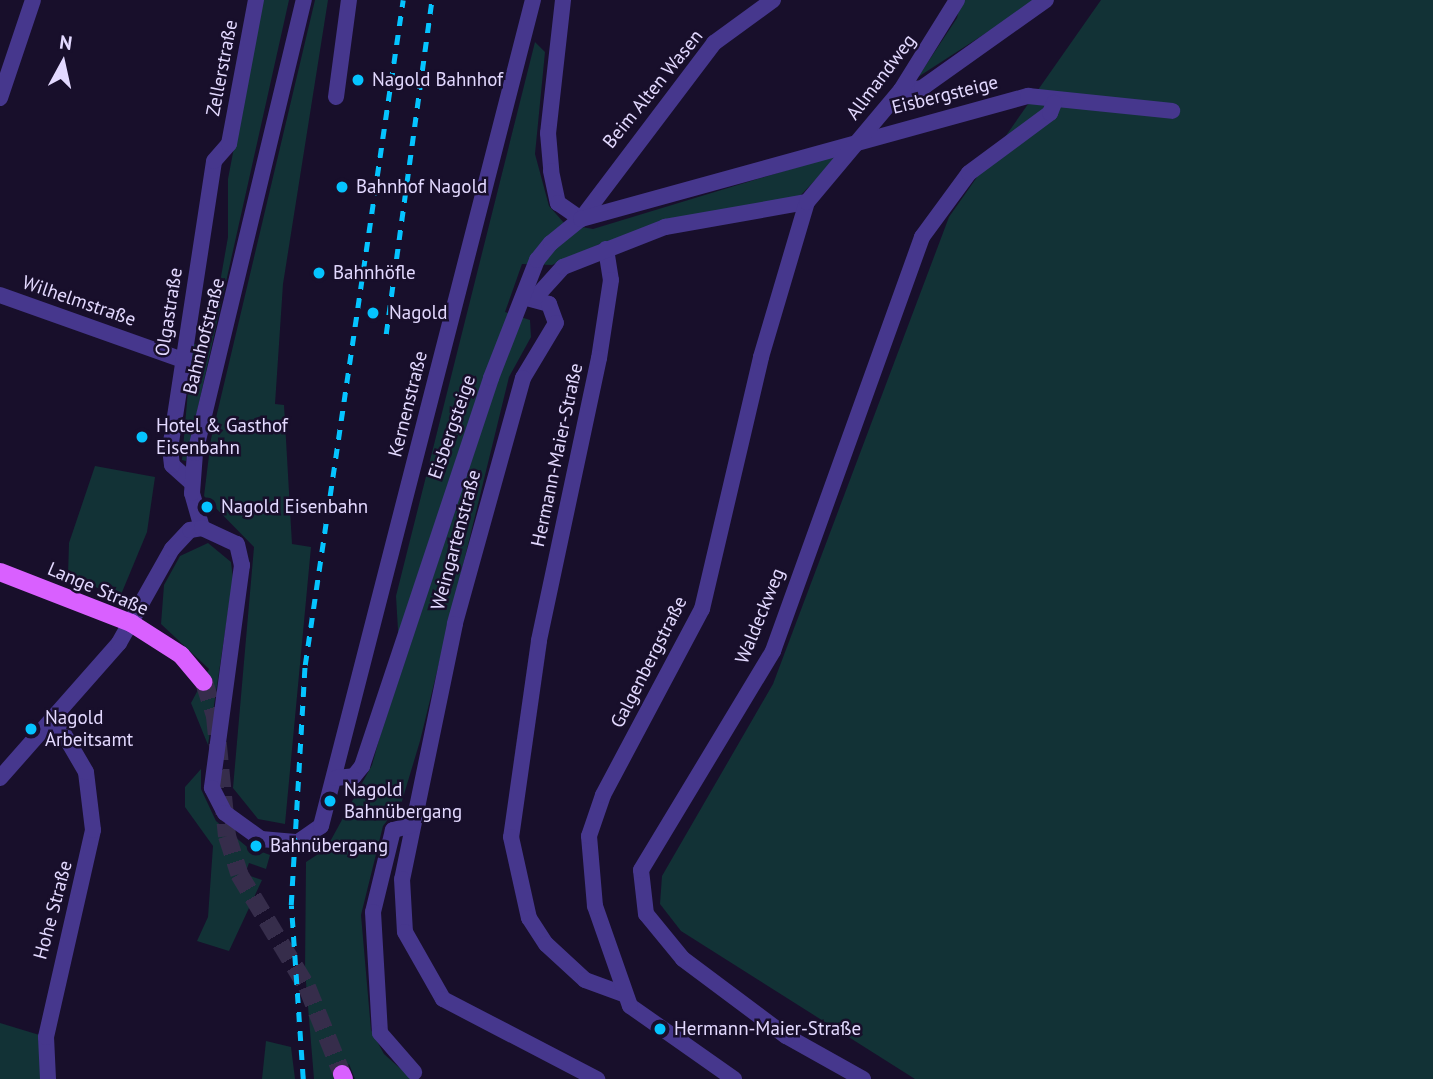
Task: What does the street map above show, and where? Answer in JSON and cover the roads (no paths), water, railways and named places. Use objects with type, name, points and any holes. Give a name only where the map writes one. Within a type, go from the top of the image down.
[{"type":"main road","name":"Lange Straße","points":[[0,572],[131,623],[181,655],[204,682]]},
{"type":"street","points":[[0,98],[33,0]]},
{"type":"street","name":"Zellerstraße","points":[[229,144],[256,0]]},
{"type":"street","name":"Bahnhofstraße","points":[[202,528],[192,483],[304,0]]},
{"type":"street","points":[[336,97],[349,0]]},
{"type":"street","name":"Kernenstraße","points":[[336,778],[533,0]]},
{"type":"street","points":[[563,0],[548,133],[558,203],[581,219]]},
{"type":"street","name":"Beim Alten Wasen","points":[[581,219],[714,43],[773,0]]},
{"type":"street","name":"Allmandweg","points":[[857,142],[901,90],[957,0]]},
{"type":"street","points":[[901,90],[922,88],[1046,0]]},
{"type":"street","name":"Eisbergsteige","points":[[336,778],[354,776],[362,766],[529,298],[537,260],[581,219],[1028,96],[1048,95],[1054,103],[1172,111]]},
{"type":"street","name":"Waldeckweg","points":[[863,1079],[786,1035],[683,959],[646,914],[641,870],[773,651],[922,237],[969,173],[1050,113],[1054,103]]},
{"type":"street","name":"Galgenbergstraße","points":[[734,1079],[630,1006],[623,994],[594,906],[589,836],[603,796],[702,609],[761,357],[807,202],[857,142]]},
{"type":"street","name":"Olgastraße","points":[[192,483],[172,465],[170,449],[214,161],[229,144]]},
{"type":"street","name":"Eisbergsteige","points":[[529,298],[563,267],[665,227],[807,202]]},
{"type":"street","name":"Hermann-Maier-Straße","points":[[606,249],[611,280],[599,358],[539,641],[511,838],[529,918],[546,944],[585,980],[623,994]]},
{"type":"street","name":"Wilhelmstraße","points":[[0,295],[183,360]]},
{"type":"street","name":"Weingartenstraße","points":[[529,298],[549,304],[556,323],[523,378],[455,624],[402,879],[405,932],[442,998],[597,1079]]},
{"type":"street","points":[[0,778],[54,718],[131,623],[172,549],[190,530],[202,528],[237,544],[242,565],[214,755],[216,796],[248,834],[293,843],[321,826],[336,778]]},
{"type":"street","name":"Hohe Straße","points":[[48,1079],[51,1014],[93,830],[86,772],[54,718]]},
{"type":"street","points":[[412,825],[393,830],[373,912],[380,1033],[414,1072]]},
{"type":"tunnel","points":[[204,682],[215,716],[227,836],[239,874],[307,987],[342,1074]]},
{"type":"railway","points":[[303,1079],[291,905],[305,665],[403,0]]},
{"type":"railway","points":[[386,334],[432,0]]},
{"type":"place","name":"Nagold Bahnhof","points":[[358,80]]},
{"type":"place","name":"Bahnhof Nagold","points":[[342,187]]},
{"type":"place","name":"Bahnhöfle","points":[[319,273]]},
{"type":"place","name":"Nagold","points":[[373,313]]},
{"type":"place","name":"Hotel & Gasthof Eisenbahn","points":[[142,437]]},
{"type":"place","name":"Nagold Eisenbahn","points":[[207,507]]},
{"type":"place","name":"Nagold Arbeitsamt","points":[[31,729]]},
{"type":"place","name":"Nagold Bahnübergang","points":[[330,801]]},
{"type":"place","name":"Bahnübergang","points":[[256,846]]},
{"type":"place","name":"Hermann-Maier-Straße","points":[[660,1029]]}]
